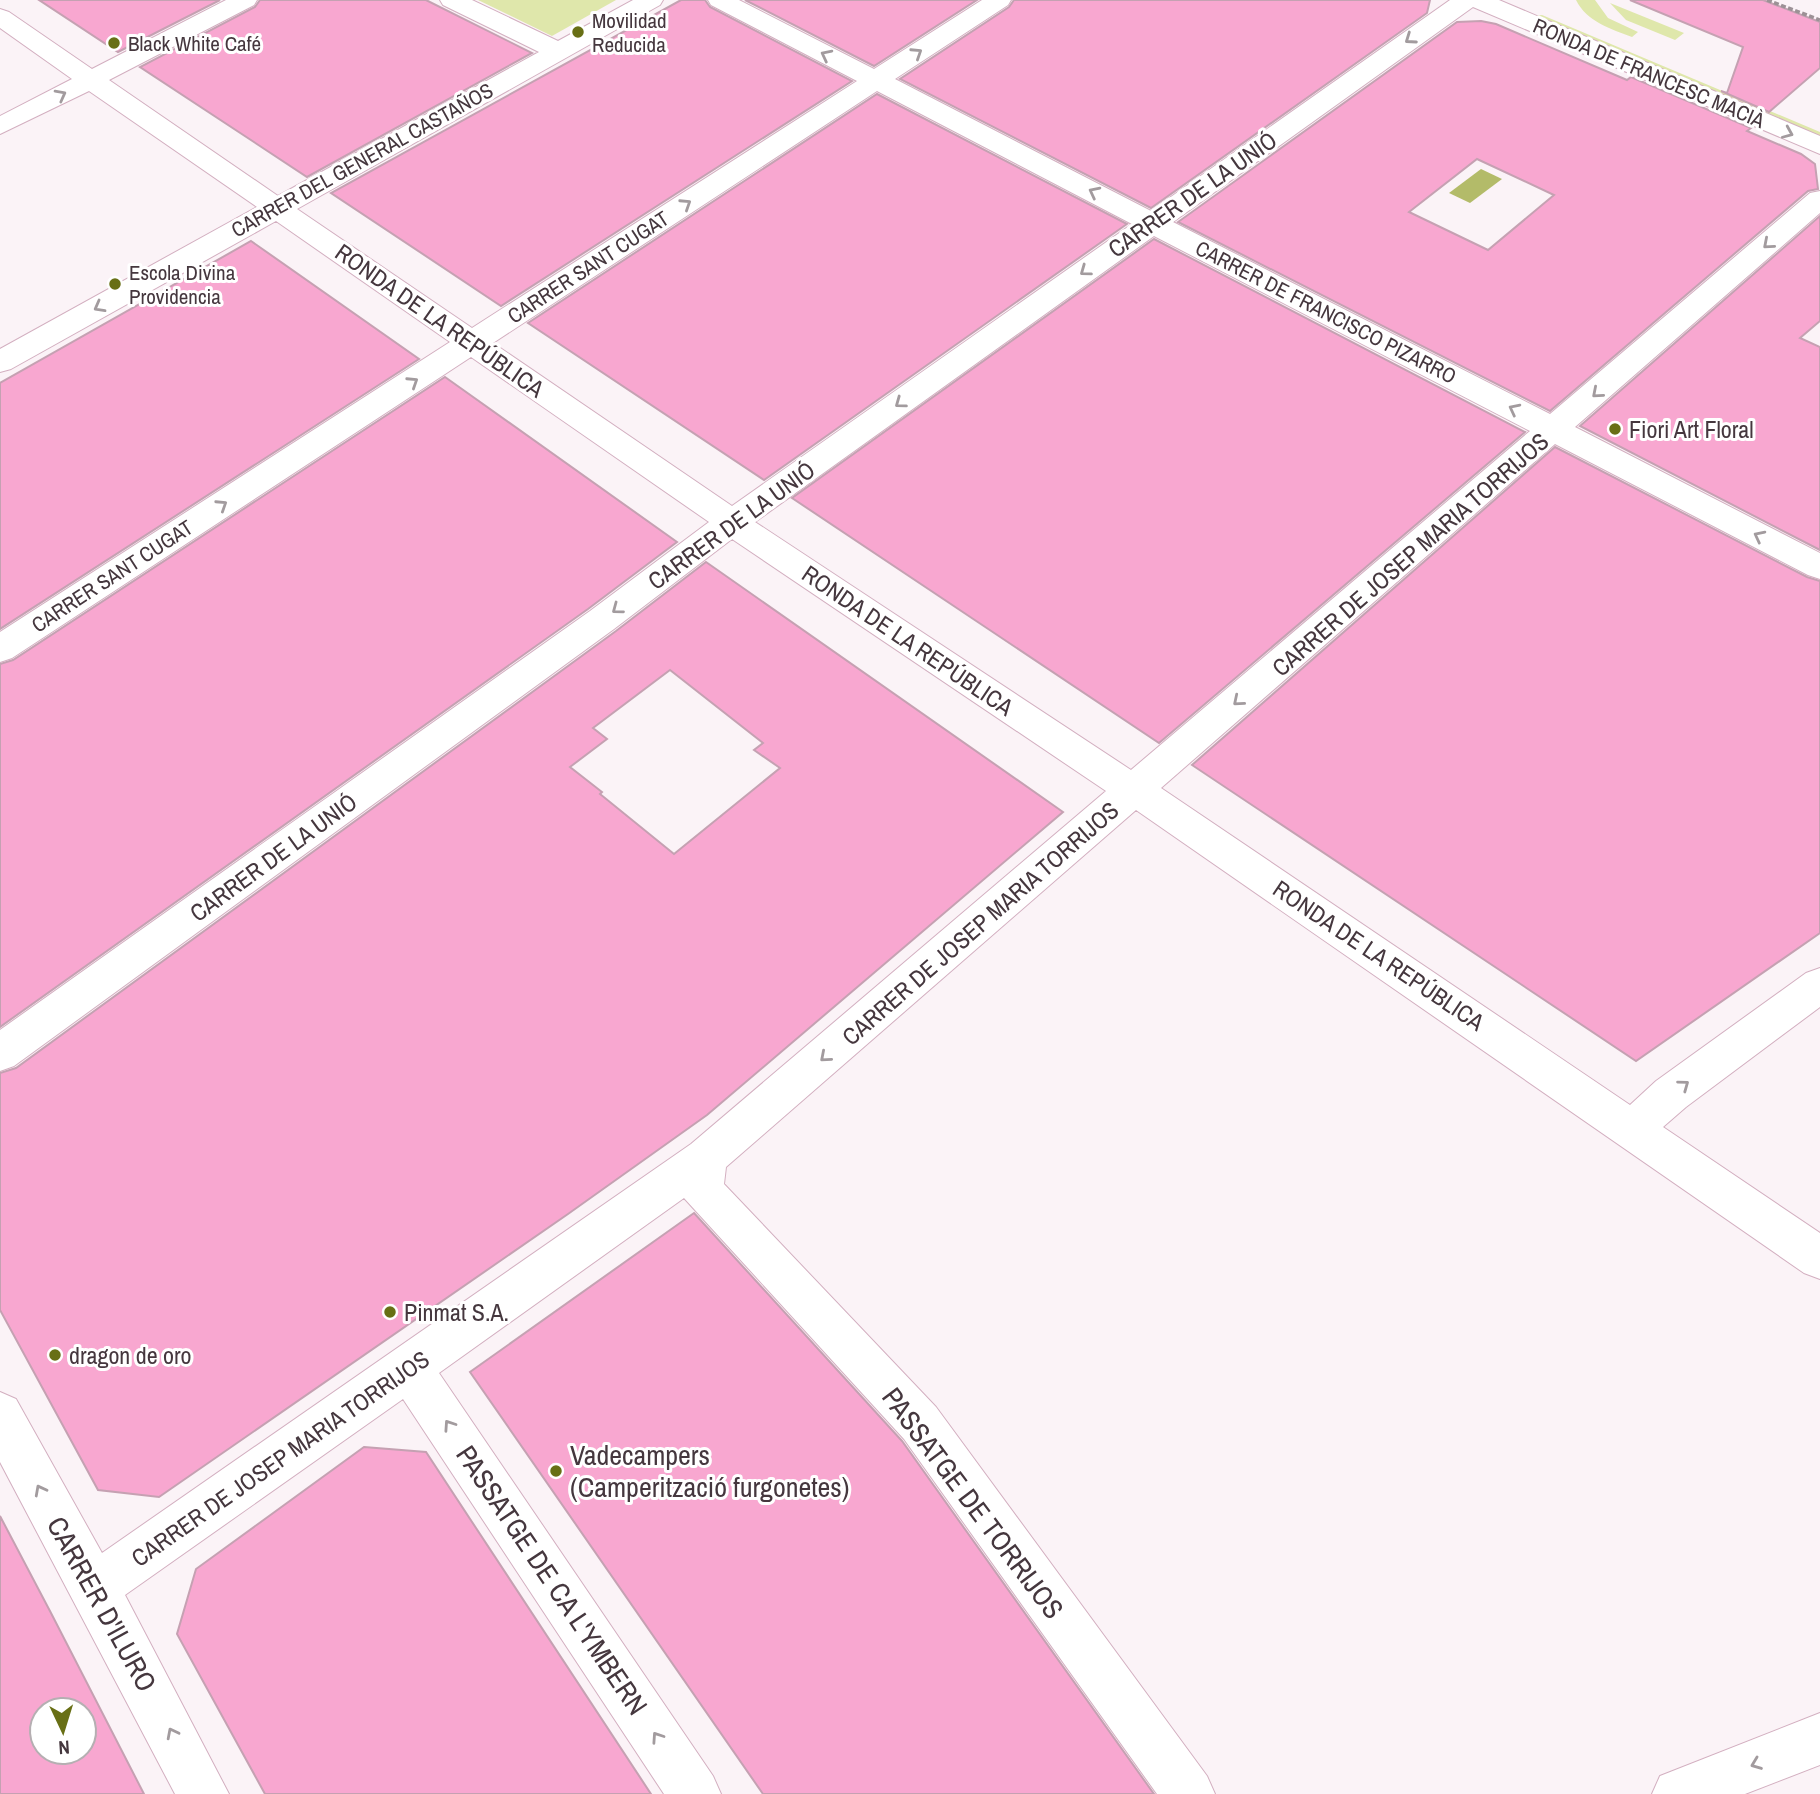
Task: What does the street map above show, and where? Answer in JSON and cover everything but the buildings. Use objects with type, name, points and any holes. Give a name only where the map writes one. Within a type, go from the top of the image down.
[{"type":"street","points":[[0,126],[245,0]]},
{"type":"street","points":[[452,0],[557,51]]},
{"type":"street","name":"CARRER DEL GENERAL CASTAÑOS","points":[[0,362],[651,0]]},
{"type":"street","name":"CARRER DE FRANCISCO PIZARRO","points":[[720,0],[1820,567]]},
{"type":"street","name":"CARRER SANT CUGAT","points":[[0,649],[999,0]]},
{"type":"street","name":"CARRER DE LA UNIÓ","points":[[0,1053],[1152,222],[1466,0]]},
{"type":"street","name":"RONDA DE FRANCESC MACIÀ","points":[[1478,0],[1524,4],[1820,122]]},
{"type":"street","name":"RONDA DE FRANCESC MACIÀ","points":[[1524,4],[1820,146]]},
{"type":"street","name":"RONDA DE LA REPÚBLICA","points":[[0,17],[279,207],[733,523],[1167,810],[1820,1258]]},
{"type":"street","name":"CARRER DE JOSEP MARIA TORRIJOS","points":[[93,1587],[141,1557],[706,1158],[1820,199]]},
{"type":"street","points":[[1635,1131],[1652,1110],[1671,1094],[1820,985]]},
{"type":"street","name":"PASSATGE DE TORRIJOS","points":[[706,1158],[702,1190],[920,1423],[1189,1794]]},
{"type":"street","name":"PASSATGE DE CA L'YMBERN","points":[[409,1368],[695,1794]]},
{"type":"street","name":"CARRER D'ILURO","points":[[0,1415],[203,1794]]},
{"type":"street","points":[[1678,1794],[1820,1740]]},
{"type":"path","points":[[1767,0],[1820,20]]},
{"type":"shaded area","points":[[478,0],[616,0],[552,36]]},
{"type":"shaded area","points":[[1576,0],[1595,0],[1608,18],[1638,32],[1632,37],[1600,24],[1586,14]]},
{"type":"shaded area","points":[[1610,3],[1684,33],[1675,40],[1626,20]]},
{"type":"shaded area","points":[[1542,15],[1820,132],[1820,138],[1534,16]]},
{"type":"shaded area","points":[[1481,169],[1502,179],[1470,203],[1449,193]]},
{"type":"place","name":"Movilidad Reducida","points":[[578,32]]},
{"type":"place","name":"Black White Café","points":[[114,43]]},
{"type":"place","name":"Escola Divina Providencia","points":[[115,284]]},
{"type":"place","name":"Fiori Art Floral","points":[[1615,429]]},
{"type":"place","name":"Pinmat S.A.","points":[[390,1312]]},
{"type":"place","name":"dragon de oro","points":[[55,1355]]},
{"type":"place","name":"Vadecampers (Camperització furgonetes)","points":[[556,1471]]}]
